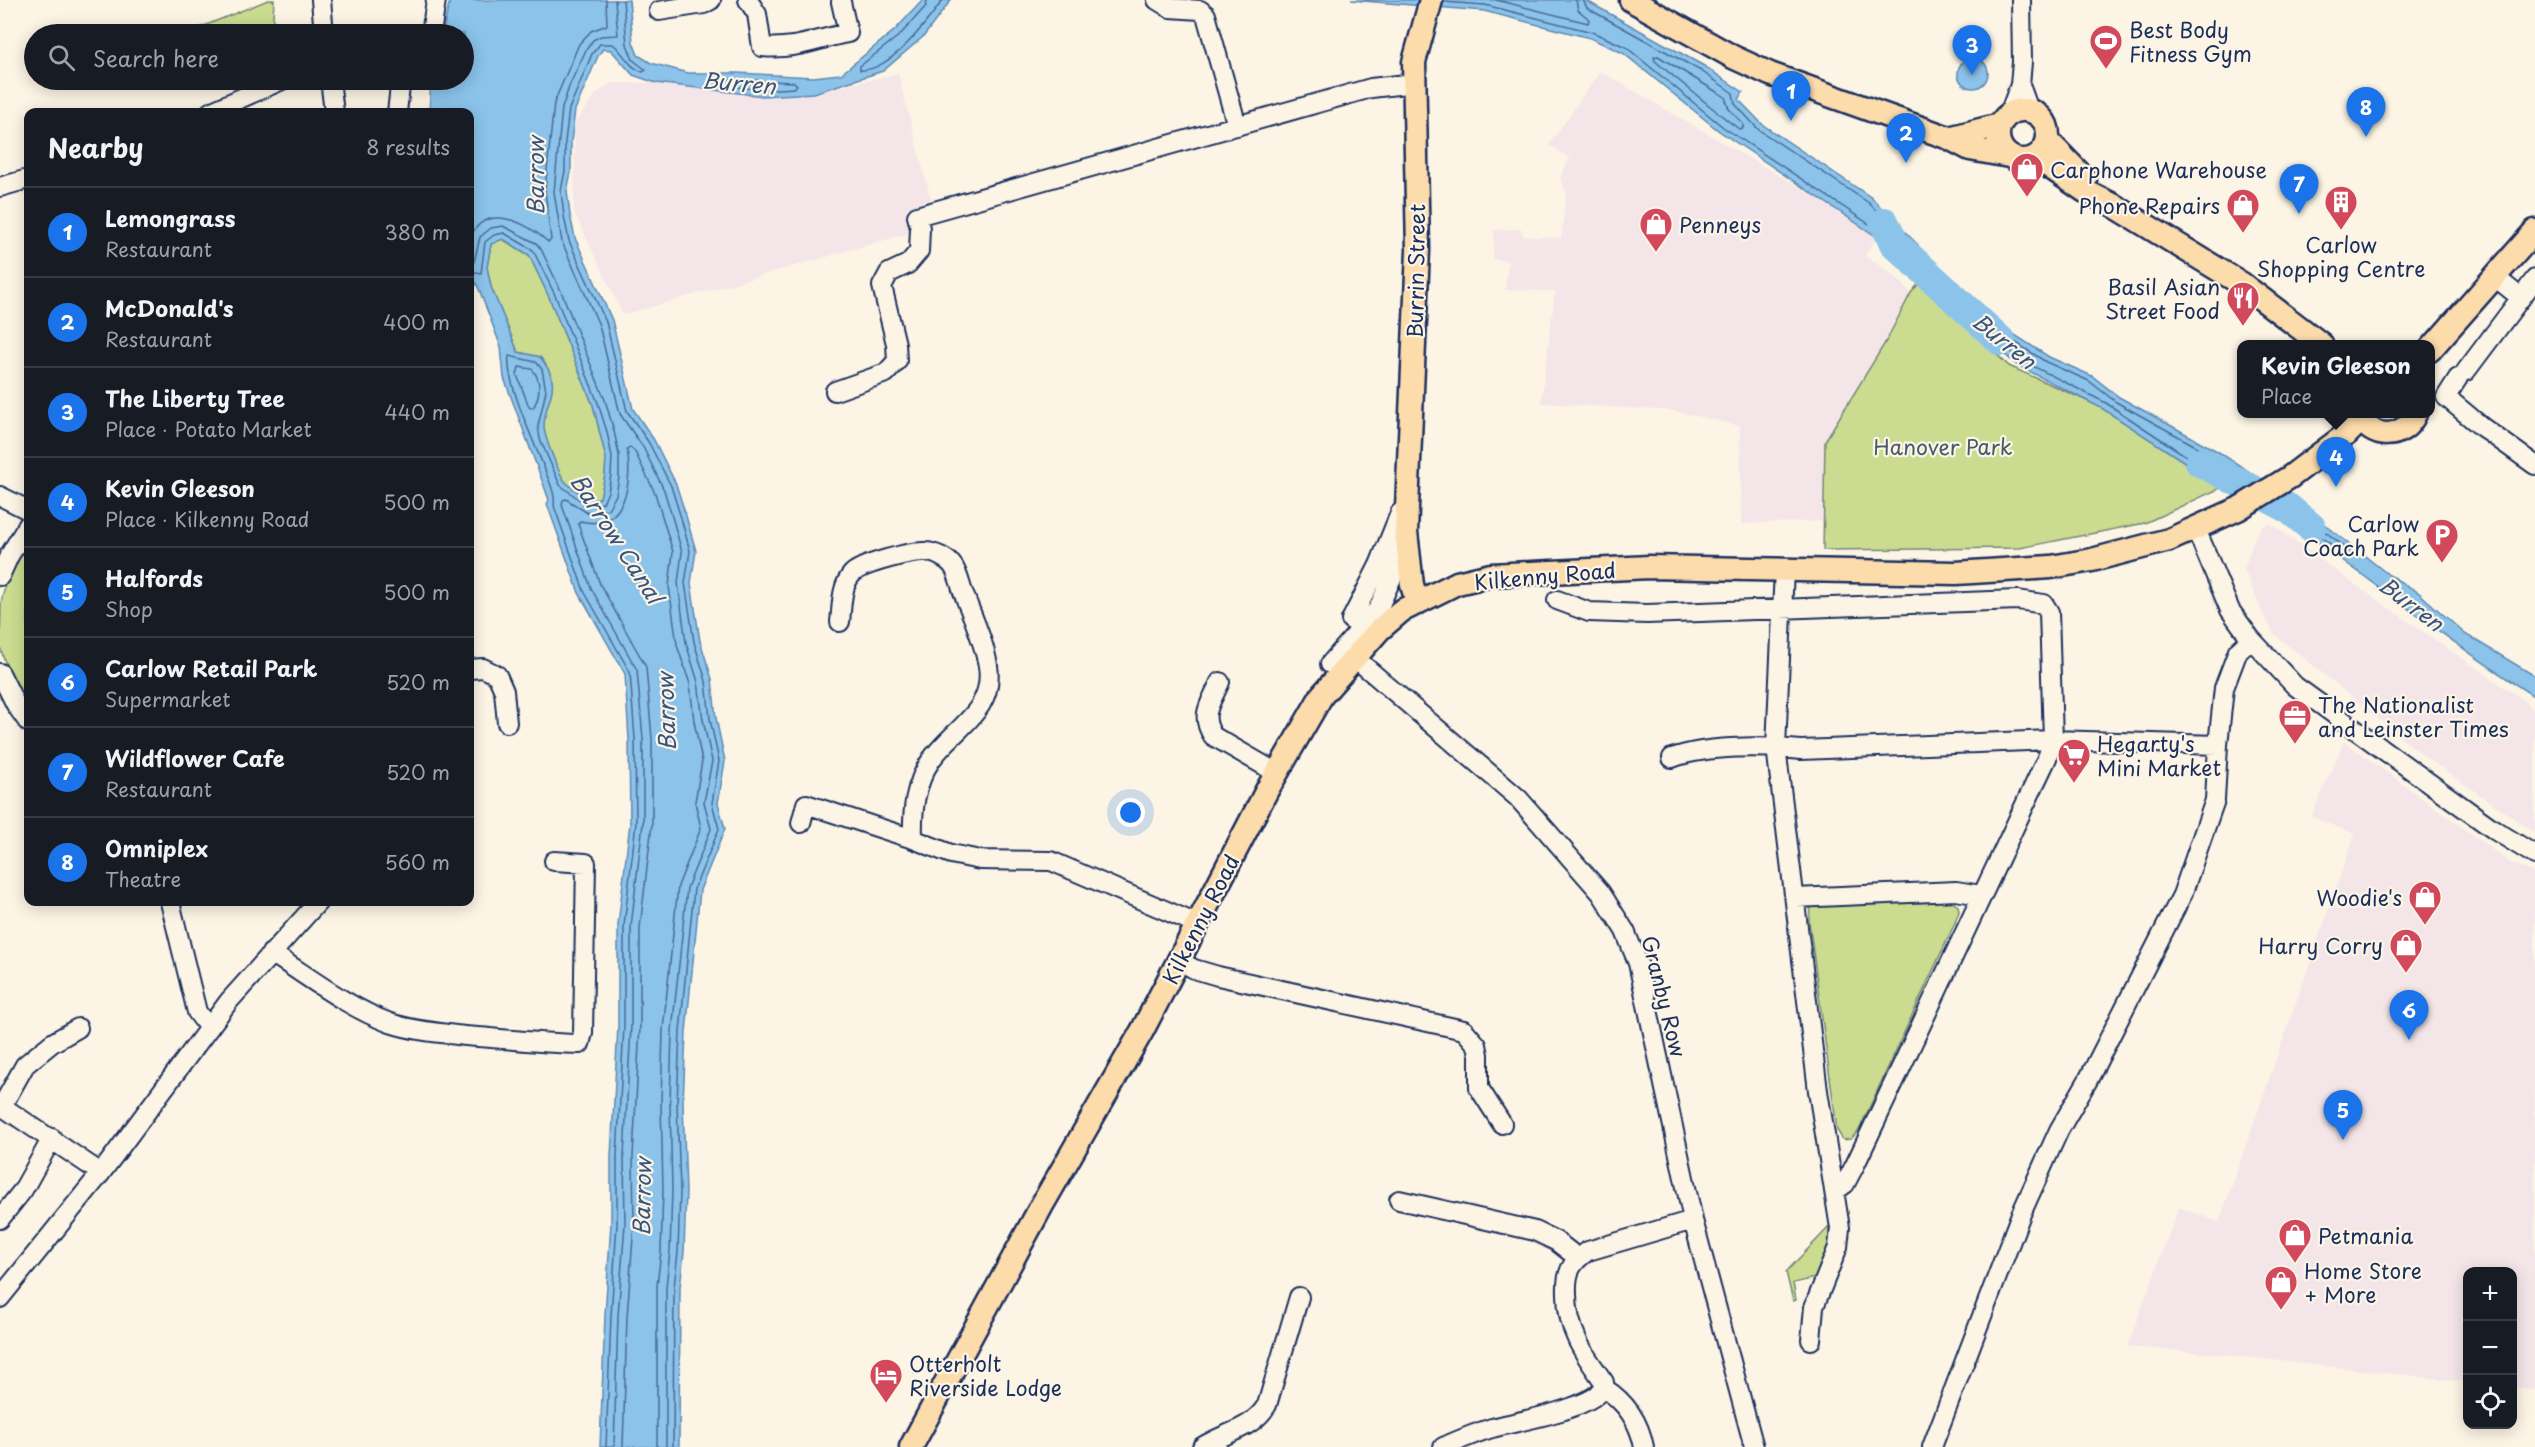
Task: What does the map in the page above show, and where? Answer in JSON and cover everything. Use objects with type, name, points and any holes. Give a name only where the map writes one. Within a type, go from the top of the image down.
[{"type":"main road","points":[[1631,0],[1733,57],[1770,74],[1970,148],[2022,160],[2041,149],[2047,128],[2044,120],[2013,116],[1948,138]]},
{"type":"main road","name":"Burrin Street","points":[[1417,601],[1412,585],[1407,543],[1418,250],[1414,62],[1428,9]]},
{"type":"main road","points":[[2009,156],[1999,142],[2013,116]]},
{"type":"main road","points":[[2041,149],[2113,205],[2242,284],[2314,340]]},
{"type":"main road","points":[[2435,344],[2535,231]]},
{"type":"main road","points":[[2360,424],[2386,434],[2396,433],[2410,423],[2413,418]]},
{"type":"main road","name":"Kilkenny Road","points":[[911,1447],[1042,1205],[1143,1031],[1229,859],[1277,773],[1323,695],[1379,630],[1401,611],[1457,583],[1491,575],[1649,567],[1956,573],[2051,567],[2092,560],[2169,540],[2238,509],[2290,477],[2360,424]]},
{"type":"street","points":[[321,0],[323,24]]},
{"type":"street","points":[[432,24],[436,0]]},
{"type":"street","points":[[659,11],[704,4],[711,0]]},
{"type":"street","points":[[748,0],[757,14],[762,47],[783,48],[804,46],[828,37],[848,33],[841,2]]},
{"type":"street","points":[[1157,0],[1170,8],[1200,10],[1206,15],[1238,126]]},
{"type":"street","points":[[2013,116],[2020,85],[2022,62],[2020,0]]},
{"type":"street","points":[[835,391],[886,373],[897,361],[896,344],[882,286],[889,273],[908,264],[919,251],[918,216],[1371,88],[1415,83]]},
{"type":"street","points":[[219,108],[260,90]]},
{"type":"street","points":[[331,90],[334,108]]},
{"type":"street","points":[[397,108],[399,90]]},
{"type":"street","points":[[0,187],[24,180]]},
{"type":"street","points":[[2495,277],[2521,298]]},
{"type":"street","points":[[2535,279],[2446,397],[2482,427],[2535,465]]},
{"type":"street","points":[[0,496],[24,508]]},
{"type":"street","points":[[1351,620],[1380,565],[1400,513],[1408,506]]},
{"type":"street","points":[[2196,529],[2230,610],[2251,639],[2295,686],[2496,831],[2535,855]]},
{"type":"street","points":[[0,576],[24,532]]},
{"type":"street","name":"Burrin Street","points":[[1330,664],[1378,609],[1407,543]]},
{"type":"street","points":[[840,622],[843,591],[850,575],[860,567],[925,552],[940,556],[953,565],[978,630],[988,667],[987,689],[974,716],[932,759],[927,768],[914,799],[913,838]]},
{"type":"street","points":[[1784,569],[1776,747],[1818,1091],[1840,1228],[1838,1247],[1814,1307],[1811,1340]]},
{"type":"street","points":[[1557,600],[1589,612],[1626,613],[2018,600],[2044,604],[2049,612],[2053,740],[2039,779],[1855,1165],[1845,1184],[1835,1191]]},
{"type":"street","points":[[1932,1447],[2021,1214],[2059,1130],[2088,1080],[2182,895],[2216,800],[2218,745],[2224,688],[2238,651],[2251,639]]},
{"type":"street","name":"Granby Row","points":[[1354,658],[1518,798],[1601,893],[1625,931],[1638,963],[1693,1220],[1754,1447]]},
{"type":"street","points":[[474,669],[483,668],[497,675],[504,691],[507,723]]},
{"type":"street","points":[[0,673],[24,716]]},
{"type":"street","points":[[1220,682],[1205,718],[1213,736],[1277,773]]},
{"type":"street","points":[[1672,758],[1690,752],[1776,747],[1801,750],[2053,740],[2218,745]]},
{"type":"street","points":[[801,823],[806,804],[913,838],[951,854],[980,860],[1051,861],[1197,924]]},
{"type":"street","points":[[271,953],[350,1003],[388,1022],[404,1027],[513,1040],[580,1044],[583,1033],[586,863],[554,861]]},
{"type":"street","points":[[1794,898],[1956,891],[1982,895]]},
{"type":"street","points":[[171,906],[197,1012],[209,1028]]},
{"type":"street","points":[[0,1298],[101,1173],[229,1001],[314,906]]},
{"type":"street","points":[[1180,961],[1194,969],[1218,975],[1464,1030],[1477,1045],[1479,1088],[1502,1124]]},
{"type":"street","points":[[78,1028],[52,1043],[25,1065],[1,1105],[101,1173]]},
{"type":"street","points":[[0,1219],[23,1190],[52,1138]]},
{"type":"street","points":[[1398,1200],[1535,1231],[1556,1240],[1578,1258]]},
{"type":"street","points":[[1443,1447],[1465,1443],[1492,1428],[1535,1420],[1559,1412],[1600,1394],[1604,1388],[1604,1382],[1571,1329],[1567,1314],[1566,1278],[1569,1269],[1588,1251],[1693,1220]]},
{"type":"street","points":[[1202,1447],[1248,1425],[1260,1416],[1267,1405],[1299,1297]]},
{"type":"street","points":[[1604,1388],[1620,1398],[1633,1415],[1644,1447]]},
{"type":"shaded area","points":[[1600,71],[1859,222],[1877,237],[1865,256],[1895,276],[1911,293],[1885,343],[1825,441],[1824,521],[1741,524],[1740,426],[1675,411],[1541,403],[1555,291],[1505,290],[1508,261],[1493,259],[1494,230],[1521,229],[1523,236],[1561,238],[1566,193],[1560,177],[1570,158],[1549,145]]},
{"type":"shaded area","points":[[898,73],[932,203],[907,209],[910,233],[623,315],[574,212],[575,122],[596,94],[611,83],[656,83],[763,96],[814,93]]},
{"type":"shaded area","points":[[2270,523],[2374,598],[2519,697],[2535,711],[2535,828],[2533,832],[2424,756],[2274,634],[2244,569],[2254,539],[2262,526]]},
{"type":"shaded area","points":[[2344,741],[2511,863],[2535,873],[2535,1390],[2517,1388],[2517,1267],[2463,1267],[2463,1382],[2217,1354],[2127,1347],[2179,1207],[2219,1222],[2355,834],[2311,817]]},
{"type":"green space","points":[[268,0],[274,0],[273,24],[209,24]]},
{"type":"green space","points":[[502,239],[529,255],[549,297],[593,405],[606,458],[600,498],[591,500],[567,484],[552,455],[544,428],[552,386],[548,368],[540,357],[518,352],[491,287],[487,267],[491,244]]},
{"type":"green space","name":"Hanover Park","points":[[1920,282],[2009,366],[2103,408],[2223,487],[2145,523],[2020,548],[1823,550],[1825,441],[1885,343],[1911,293]]},
{"type":"green space","points":[[24,541],[24,699],[12,683],[0,647],[1,603],[7,576]]},
{"type":"green space","points":[[1949,900],[1958,906],[1959,912],[1954,925],[1859,1130],[1851,1139],[1843,1140],[1837,1130],[1809,921],[1810,909],[1815,905]]},
{"type":"green space","points":[[1829,1227],[1828,1247],[1822,1266],[1815,1278],[1793,1283],[1796,1300],[1793,1301],[1786,1272]]},
{"type":"water","points":[[450,0],[629,0],[633,42],[638,55],[651,63],[688,73],[813,77],[841,74],[895,30],[923,0],[951,0],[924,36],[883,71],[814,93],[763,96],[656,83],[633,75],[611,50],[603,49],[575,110],[571,143],[571,172],[567,191],[575,238],[612,320],[633,409],[654,440],[676,484],[686,516],[696,551],[691,583],[700,641],[712,679],[716,718],[725,761],[718,803],[725,829],[700,890],[686,1032],[683,1103],[686,1191],[684,1252],[680,1287],[679,1447],[600,1447],[618,1026],[618,925],[630,823],[625,674],[579,593],[547,504],[549,500],[504,378],[501,347],[474,280],[474,108],[429,108],[430,90],[474,90],[474,24],[444,24]],"holes":[[[503,239],[529,255],[549,297],[593,405],[606,458],[600,498],[591,500],[570,486],[561,476],[544,428],[552,386],[551,377],[540,357],[518,352],[491,287],[487,267],[491,244]]]},
{"type":"water","points":[[1351,0],[1585,0],[1704,66],[1743,92],[1739,100],[1763,125],[1872,198],[1918,245],[1899,261],[1877,237],[1719,131],[1623,53],[1590,38],[1484,11]]},
{"type":"water","points":[[1973,58],[1984,62],[1988,73],[1984,84],[1973,88],[1962,84],[1958,73],[1962,62]]},
{"type":"water","points":[[1979,304],[2004,328],[2049,357],[2092,376],[2119,397],[2217,451],[2250,472],[2230,487],[2223,487],[2103,409],[2017,365],[1964,320]]},
{"type":"water","points":[[2290,497],[2389,575],[2418,592],[2465,634],[2535,676],[2535,697],[2446,636],[2301,530],[2292,521],[2269,509]]},
{"type":"waterway","name":"Burren","points":[[1884,222],[1894,243],[2001,341]]},
{"type":"waterway","name":"Burren","points":[[2200,462],[2288,508],[2311,527]]},
{"type":"place","name":"Best Body Fitness Gym","points":[[2106,70]]},
{"type":"place","name":"The Liberty Tree","points":[[1972,75]]},
{"type":"place","name":"Lemongrass","points":[[1791,121]]},
{"type":"place","name":"Omniplex","points":[[2366,137]]},
{"type":"place","name":"McDonald's","points":[[1906,163]]},
{"type":"place","name":"Carphone Warehouse","points":[[2027,198]]},
{"type":"place","name":"Wildflower Cafe","points":[[2299,214]]},
{"type":"place","name":"Carlow Shopping Centre","points":[[2341,231]]},
{"type":"place","name":"Phone Repairs","points":[[2243,234]]},
{"type":"place","name":"Penneys","points":[[1656,253]]},
{"type":"place","name":"Basil Asian Street Food","points":[[2243,327]]},
{"type":"place","name":"Kevin Gleeson","points":[[2336,487]]},
{"type":"place","name":"Carlow Coach Park","points":[[2442,564]]},
{"type":"place","name":"The Nationalist and Leinster Times","points":[[2295,745]]},
{"type":"place","name":"Hegarty's Mini Market","points":[[2074,784]]},
{"type":"place","name":"Woodie's","points":[[2425,926]]},
{"type":"place","name":"Harry Corry","points":[[2406,974]]},
{"type":"place","name":"Carlow Retail Park","points":[[2409,1040]]},
{"type":"place","name":"Halfords","points":[[2343,1140]]},
{"type":"place","name":"Petmania","points":[[2295,1264]]},
{"type":"place","name":"Home Store + More","points":[[2281,1311]]},
{"type":"place","name":"Otterholt Riverside Lodge","points":[[886,1404]]},
{"type":"water label","name":"Barrow","points":[[534,176]]},
{"type":"water label","name":"Barrow Canal","points":[[618,538]]},
{"type":"water label","name":"Barrow","points":[[665,712]]},
{"type":"water label","name":"Barrow","points":[[641,1197]]}]
